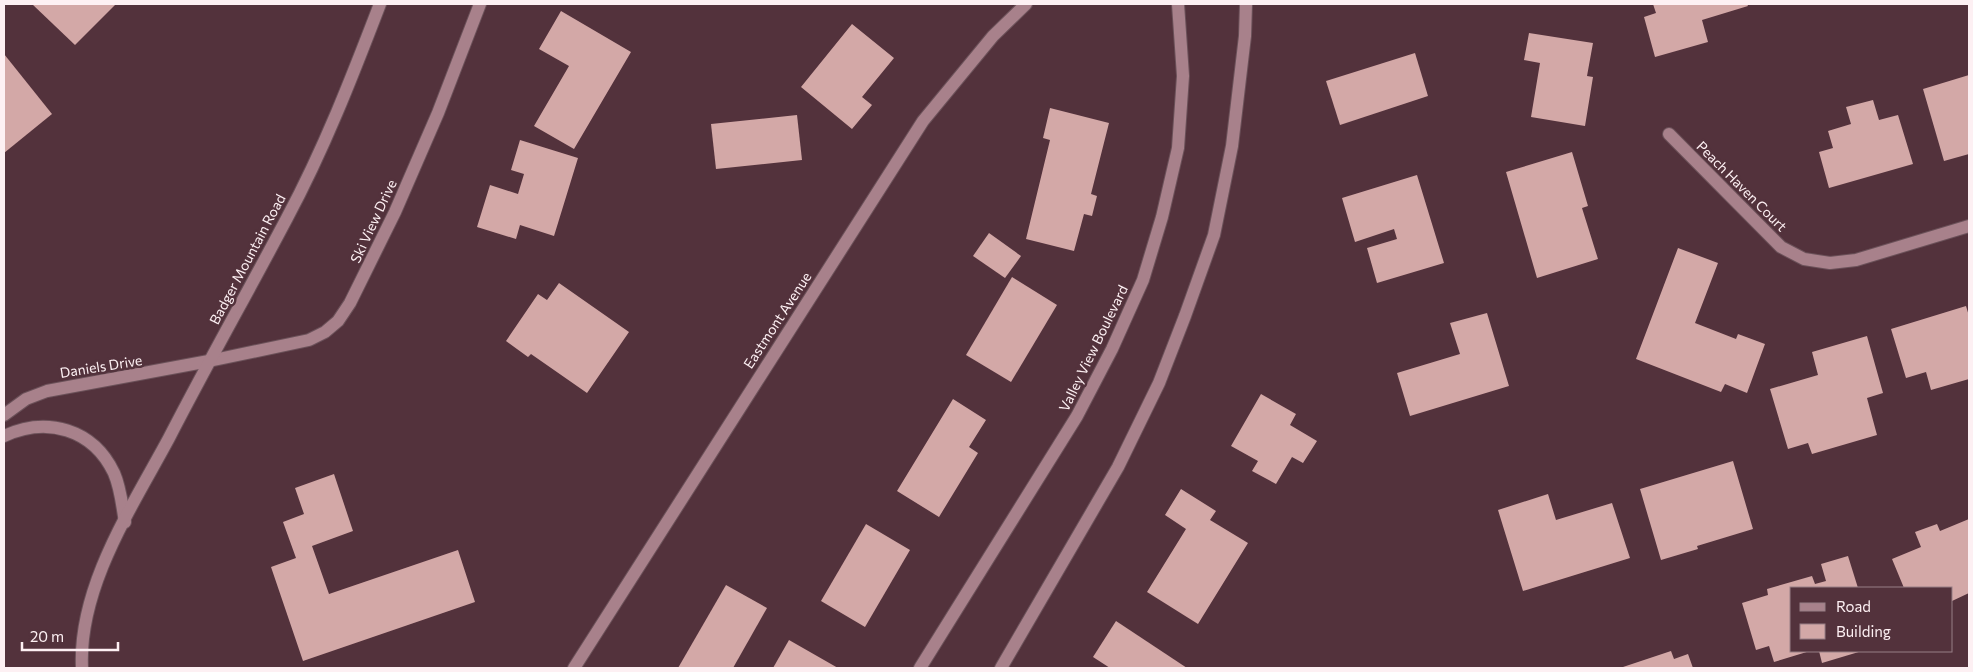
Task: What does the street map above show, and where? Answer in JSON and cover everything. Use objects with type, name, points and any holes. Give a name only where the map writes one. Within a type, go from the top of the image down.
[{"type":"street","name":"Badger Mountain Road","points":[[82,668],[83,631],[90,598],[105,561],[209,361],[288,217],[326,140],[380,4]]},
{"type":"street","name":"Ski View Drive","points":[[209,361],[309,340],[325,332],[338,321],[350,303],[395,212],[438,113],[480,4]]},
{"type":"street","name":"Eastmont Avenue","points":[[574,668],[922,121],[987,43],[1026,4]]},
{"type":"street","name":"Valley View Boulevard","points":[[920,668],[1077,416],[1112,349],[1143,280],[1162,217],[1178,148],[1183,76],[1178,4]]},
{"type":"street","points":[[1001,668],[1118,467],[1159,383],[1185,316],[1214,235],[1232,146],[1245,36],[1246,4]]},
{"type":"street","name":"Peach Haven Court","points":[[1669,134],[1781,247],[1804,259],[1830,263],[1856,260],[1969,226]]},
{"type":"street","name":"Daniels Drive","points":[[4,415],[26,399],[47,390],[209,361]]},
{"type":"street","points":[[4,436],[14,431],[36,426],[58,427],[77,434],[94,446],[106,459],[114,474],[120,492],[124,522]]},
{"type":"building","points":[[32,4],[116,4],[75,45]]},
{"type":"building","points":[[1653,4],[1747,4],[1748,6],[1702,20],[1708,42],[1655,57],[1644,17],[1656,13]]},
{"type":"building","points":[[561,11],[631,52],[574,149],[534,126],[569,66],[539,49]]},
{"type":"building","points":[[852,24],[894,58],[862,97],[872,105],[852,129],[801,87]]},
{"type":"building","points":[[1529,33],[1593,43],[1587,76],[1593,77],[1585,126],[1531,117],[1540,63],[1524,60]]},
{"type":"building","points":[[1415,53],[1428,96],[1340,125],[1326,81]]},
{"type":"building","points":[[4,54],[52,114],[4,153]]},
{"type":"building","points":[[1969,75],[1969,154],[1944,161],[1923,89]]},
{"type":"building","points":[[1873,100],[1879,120],[1898,115],[1913,164],[1829,188],[1819,152],[1833,148],[1828,131],[1851,124],[1846,107]]},
{"type":"building","points":[[1050,108],[1109,123],[1091,194],[1097,196],[1092,216],[1084,214],[1074,251],[1026,239],[1050,140],[1043,138]]},
{"type":"building","points":[[797,115],[802,160],[716,169],[711,124]]},
{"type":"building","points":[[520,140],[578,158],[554,236],[520,225],[516,239],[477,227],[490,185],[518,194],[524,174],[511,170]]},
{"type":"building","points":[[1572,152],[1588,206],[1582,208],[1598,259],[1537,278],[1506,172]]},
{"type":"building","points":[[1417,175],[1444,263],[1377,283],[1367,248],[1397,239],[1394,229],[1355,242],[1342,198]]},
{"type":"building","points":[[989,233],[1021,256],[1005,278],[973,256]]},
{"type":"building","points":[[1678,248],[1718,263],[1695,323],[1736,339],[1738,334],[1765,344],[1747,393],[1725,384],[1721,392],[1636,359]]},
{"type":"building","points":[[1012,277],[1057,305],[1011,382],[966,355]]},
{"type":"building","points":[[559,283],[629,332],[587,393],[531,354],[528,357],[506,341],[538,294],[547,300]]},
{"type":"building","points":[[1966,306],[1969,316],[1969,379],[1931,390],[1926,372],[1906,378],[1891,329]]},
{"type":"building","points":[[1487,313],[1509,386],[1410,416],[1397,373],[1460,354],[1450,323]]},
{"type":"building","points":[[1867,336],[1883,393],[1867,398],[1877,435],[1812,454],[1808,443],[1788,449],[1770,389],[1818,375],[1812,352]]},
{"type":"building","points":[[1261,394],[1296,414],[1290,425],[1317,441],[1303,463],[1292,457],[1276,484],[1252,471],[1258,461],[1231,446]]},
{"type":"building","points":[[953,399],[986,420],[969,447],[978,453],[939,517],[897,491]]},
{"type":"building","points":[[1733,461],[1753,529],[1697,546],[1698,549],[1661,560],[1640,489]]},
{"type":"building","points":[[334,474],[353,531],[312,546],[329,594],[458,550],[475,602],[303,661],[271,567],[296,558],[283,522],[304,514],[295,488]]},
{"type":"building","points":[[1181,489],[1216,511],[1210,520],[1248,543],[1198,624],[1147,592],[1186,529],[1165,515]]},
{"type":"building","points":[[1548,494],[1556,520],[1612,503],[1630,558],[1523,591],[1498,510]]},
{"type":"building","points":[[1969,519],[1969,593],[1953,601],[1953,587],[1904,587],[1892,559],[1921,547],[1915,532],[1937,524],[1940,531]]},
{"type":"building","points":[[866,524],[910,550],[865,627],[821,601]]},
{"type":"building","points":[[1848,556],[1858,587],[1790,587],[1790,652],[1807,652],[1774,662],[1769,646],[1756,650],[1742,603],[1768,595],[1767,589],[1812,576],[1815,584],[1826,581],[1821,564]]},
{"type":"building","points":[[726,585],[767,608],[733,668],[678,668]]},
{"type":"building","points":[[1116,621],[1187,668],[1110,668],[1093,657]]},
{"type":"building","points":[[789,640],[838,668],[773,668]]},
{"type":"building","points":[[1671,651],[1674,659],[1688,654],[1693,668],[1620,668]]},
{"type":"building","points":[[1819,652],[1859,652],[1822,663]]}]
